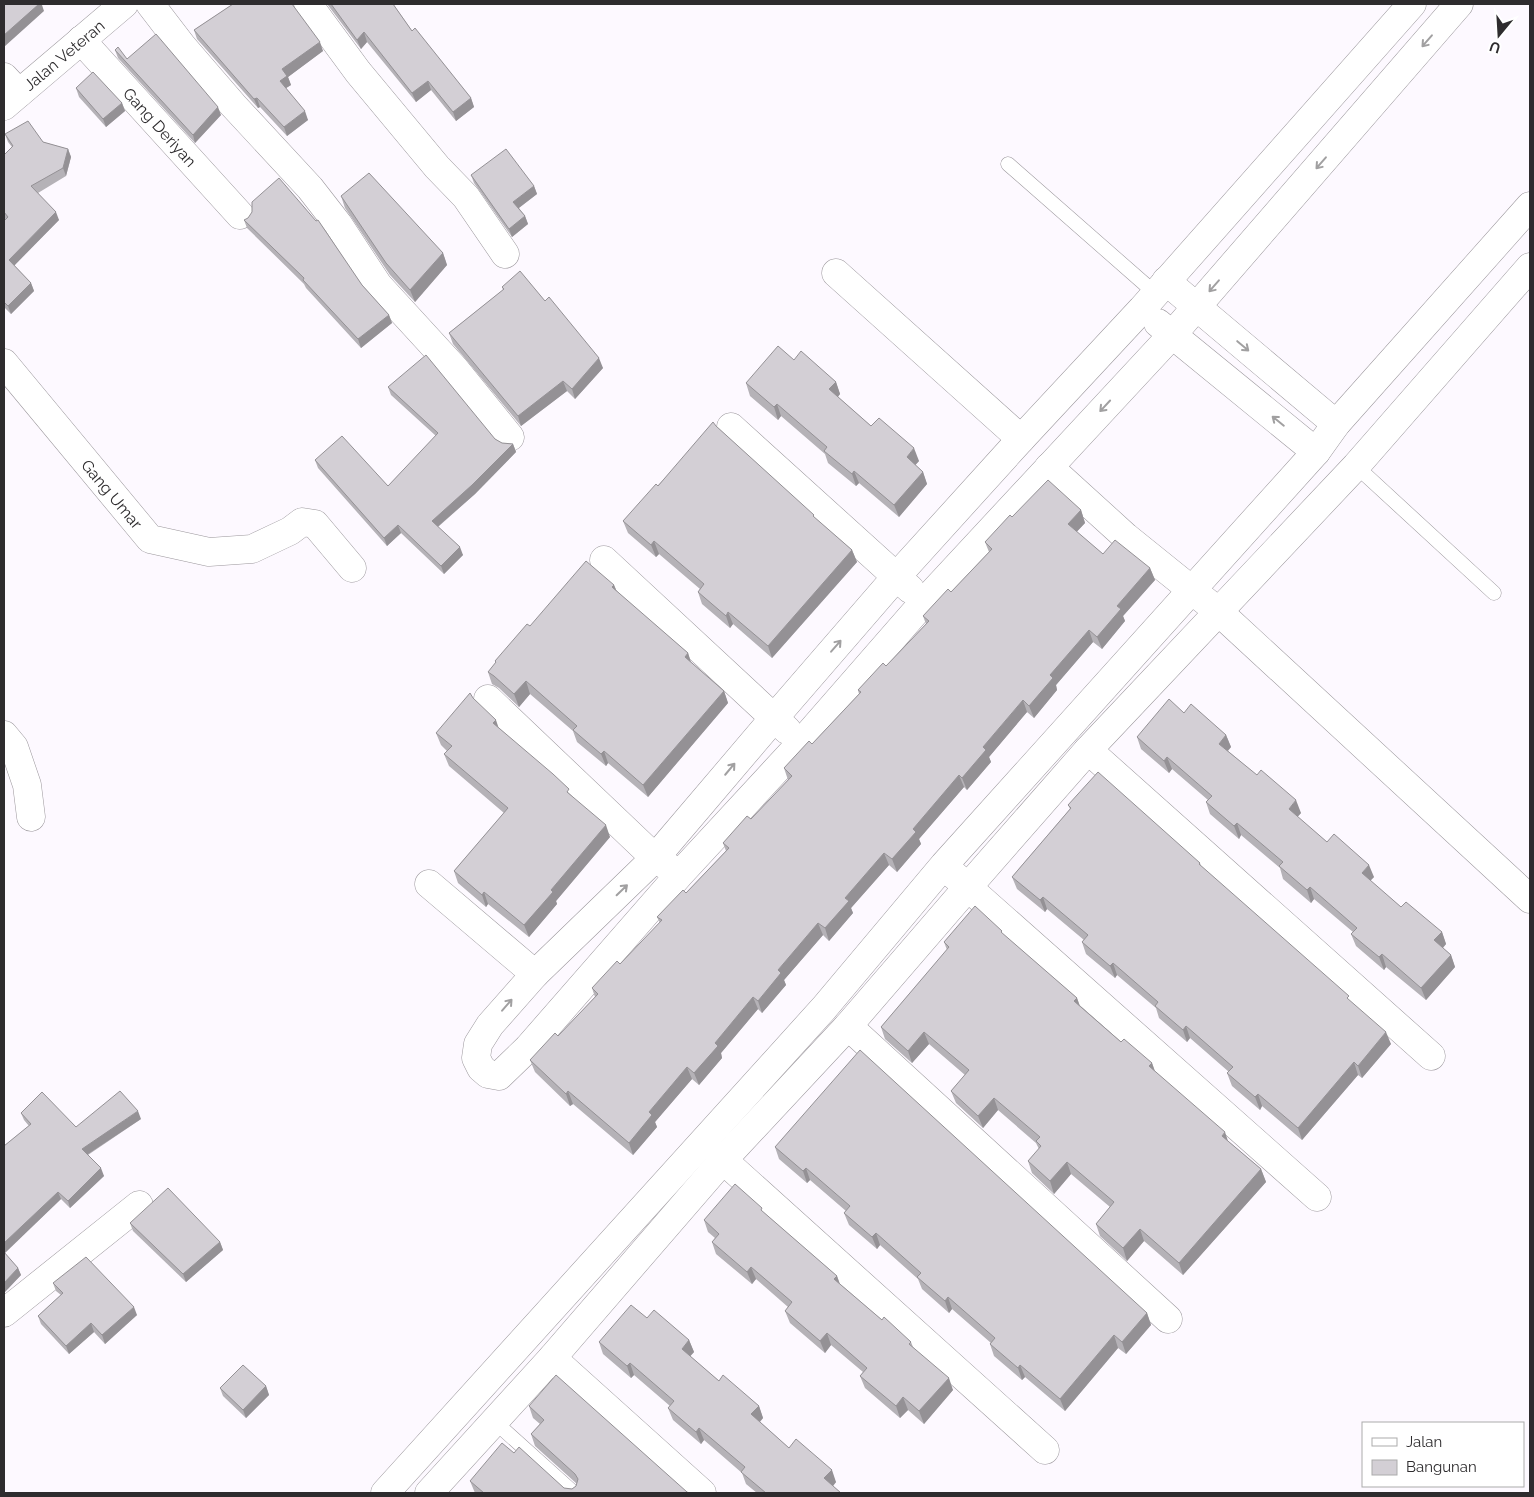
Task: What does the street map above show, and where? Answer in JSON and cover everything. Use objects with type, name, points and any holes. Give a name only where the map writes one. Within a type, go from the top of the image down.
[{"type":"street","name":"Jalan Veteran","points":[[9,92],[81,40],[124,4]]},
{"type":"street","points":[[150,4],[233,105],[310,188],[338,224],[378,285],[455,369],[510,437]]},
{"type":"street","points":[[308,4],[364,79],[436,167],[466,197],[505,254]]},
{"type":"street","points":[[1412,4],[1154,294],[896,577],[655,858],[534,974],[490,1025],[478,1044],[476,1058],[481,1068],[488,1074],[499,1076],[528,1048],[679,875],[801,743],[924,602],[1172,335],[1459,4]]},
{"type":"street","name":"Gang Deriyan","points":[[81,40],[240,215]]},
{"type":"street","points":[[385,1493],[824,1008],[944,865],[1192,590],[1530,206]]},
{"type":"street","points":[[429,1493],[552,1358],[723,1160],[848,1026],[1088,750],[1356,466],[1530,267]]},
{"type":"street","points":[[836,273],[1020,439]]},
{"type":"street","points":[[1154,294],[1196,307],[1356,466]]},
{"type":"street","points":[[1154,294],[1172,335],[1326,438]]},
{"type":"street","name":"Gang Umar","points":[[4,363],[150,539],[209,552],[252,549],[290,531],[302,522],[315,524],[352,568]]},
{"type":"street","points":[[731,427],[924,602]]},
{"type":"street","points":[[1049,467],[1126,537],[1219,612],[1530,900]]},
{"type":"street","points":[[604,560],[801,743]]},
{"type":"street","points":[[488,699],[655,858],[679,875]]},
{"type":"street","points":[[4,735],[14,747],[28,785],[31,817]]},
{"type":"street","points":[[1088,750],[1431,1056]]},
{"type":"street","points":[[944,865],[967,888],[1317,1197]]},
{"type":"street","points":[[429,884],[534,974]]},
{"type":"street","points":[[848,1026],[1168,1319]]},
{"type":"street","points":[[723,1160],[1045,1450]]},
{"type":"street","points":[[4,1313],[140,1204]]},
{"type":"street","points":[[552,1358],[702,1493]]},
{"type":"lane","points":[[1008,164],[1154,294]]},
{"type":"lane","points":[[1356,466],[1494,592]]},
{"type":"lane","points":[[495,1422],[574,1493]]},
{"type":"building","points":[[4,4],[39,4],[4,35]]},
{"type":"building","points":[[233,4],[292,4],[320,42],[282,69],[287,76],[280,81],[305,111],[284,127],[257,98],[254,99],[194,30]]},
{"type":"building","points":[[331,4],[393,4],[412,31],[415,28],[471,98],[453,112],[428,81],[412,93],[364,32],[357,40]]},
{"type":"building","points":[[156,34],[218,107],[193,135],[115,50],[118,47],[127,59]]},
{"type":"building","points":[[93,72],[122,103],[103,119],[76,88]]},
{"type":"building","points":[[28,121],[43,142],[68,149],[63,168],[31,186],[56,212],[9,260],[31,283],[8,306],[4,302],[4,221],[8,217],[4,212],[4,155],[13,146],[5,134]]},
{"type":"building","points":[[506,149],[534,186],[513,202],[525,216],[509,229],[471,175]]},
{"type":"building","points":[[369,173],[443,253],[410,290],[386,263],[341,196]]},
{"type":"building","points":[[279,178],[316,221],[318,220],[362,285],[389,315],[358,339],[303,280],[304,278],[244,220],[252,212],[252,202]]},
{"type":"building","points":[[520,271],[545,301],[549,297],[599,358],[572,389],[563,381],[518,416],[449,333],[504,289],[502,287]]},
{"type":"building","points":[[778,346],[794,360],[801,351],[836,382],[829,389],[871,426],[879,418],[914,448],[907,457],[923,472],[894,505],[854,471],[852,474],[824,451],[827,447],[777,404],[774,407],[746,383]]},
{"type":"building","points":[[426,355],[495,439],[502,443],[513,444],[432,521],[460,547],[441,566],[398,525],[384,538],[315,460],[342,436],[388,486],[438,433],[388,387]]},
{"type":"building","points":[[713,422],[852,550],[768,646],[728,612],[726,616],[698,592],[704,584],[654,541],[651,545],[623,521],[656,484],[658,486]]},
{"type":"building","points":[[1048,480],[1081,510],[1068,524],[1103,554],[1115,540],[1150,568],[1117,606],[1121,609],[1097,637],[1089,630],[1050,675],[1053,678],[1029,706],[1023,700],[983,747],[986,750],[962,778],[959,775],[913,829],[916,832],[892,859],[884,853],[845,898],[849,901],[825,928],[818,923],[778,970],[781,973],[758,1001],[753,997],[715,1043],[718,1046],[694,1073],[687,1067],[649,1112],[652,1115],[629,1143],[568,1091],[566,1094],[530,1060],[555,1033],[558,1036],[598,994],[592,988],[617,961],[620,964],[662,920],[657,917],[683,890],[686,893],[729,848],[723,843],[747,816],[751,819],[792,776],[784,768],[809,741],[812,744],[861,692],[858,690],[883,663],[886,666],[929,621],[923,616],[948,589],[951,592],[992,549],[985,542],[1010,515],[1012,517]]},
{"type":"building","points":[[586,561],[614,585],[612,587],[688,653],[685,657],[724,691],[643,785],[604,751],[601,754],[573,730],[577,726],[526,681],[514,694],[488,672],[495,661],[527,624],[530,626]]},
{"type":"building","points":[[470,693],[496,720],[493,723],[553,774],[569,789],[567,792],[606,825],[551,890],[553,892],[524,925],[484,892],[482,895],[454,871],[508,808],[444,754],[452,746],[436,733]]},
{"type":"building","points":[[1169,699],[1184,713],[1191,704],[1226,735],[1219,744],[1257,775],[1261,770],[1296,800],[1289,809],[1327,842],[1334,834],[1369,865],[1362,873],[1401,907],[1406,902],[1442,932],[1434,940],[1451,955],[1421,988],[1382,954],[1379,957],[1351,934],[1357,928],[1310,887],[1307,890],[1279,866],[1283,862],[1237,823],[1234,826],[1206,802],[1212,796],[1167,757],[1164,761],[1137,737]]},
{"type":"building","points":[[1098,772],[1349,996],[1347,998],[1386,1032],[1358,1066],[1354,1062],[1298,1128],[1258,1094],[1255,1097],[1227,1073],[1233,1067],[1186,1026],[1183,1030],[1155,1006],[1158,1002],[1113,963],[1110,966],[1082,942],[1088,935],[1043,897],[1040,900],[1012,877],[1071,808],[1068,805]]},
{"type":"building","points":[[975,906],[1001,932],[1077,998],[1074,1001],[1121,1042],[1124,1039],[1152,1063],[1149,1066],[1225,1132],[1222,1136],[1261,1169],[1179,1263],[1140,1229],[1123,1248],[1096,1224],[1114,1202],[1067,1162],[1050,1181],[1028,1161],[1041,1146],[1036,1141],[1040,1137],[994,1098],[978,1116],[951,1091],[969,1070],[924,1032],[908,1051],[881,1027],[949,947],[944,942]]},
{"type":"building","points":[[860,1050],[1147,1313],[1122,1342],[1114,1335],[1060,1399],[1020,1365],[1018,1368],[990,1344],[995,1338],[948,1297],[945,1301],[917,1277],[921,1273],[876,1233],[872,1237],[844,1213],[850,1206],[806,1168],[803,1171],[775,1147]]},
{"type":"building","points":[[120,1091],[138,1111],[82,1149],[101,1168],[68,1201],[58,1192],[4,1243],[4,1146],[31,1124],[21,1113],[42,1092],[76,1127]]},
{"type":"building","points":[[735,1184],[762,1208],[761,1210],[837,1276],[834,1279],[882,1320],[884,1317],[911,1342],[909,1344],[949,1378],[919,1411],[903,1397],[896,1406],[860,1376],[867,1368],[827,1333],[820,1341],[785,1311],[792,1302],[751,1267],[747,1272],[712,1242],[719,1234],[704,1220]]},
{"type":"building","points":[[168,1188],[220,1242],[183,1274],[130,1223]]},
{"type":"building","points":[[4,1252],[18,1268],[4,1283]]},
{"type":"building","points":[[86,1257],[134,1307],[102,1335],[91,1323],[66,1346],[38,1316],[63,1293],[53,1283]]},
{"type":"building","points":[[631,1305],[647,1318],[654,1310],[689,1340],[682,1349],[719,1381],[723,1375],[759,1406],[751,1414],[789,1448],[796,1439],[832,1470],[824,1478],[841,1493],[766,1493],[741,1472],[745,1467],[699,1428],[696,1432],[668,1408],[674,1401],[630,1363],[627,1366],[599,1342]]},
{"type":"building","points":[[243,1365],[266,1386],[243,1410],[220,1388]]},
{"type":"building","points":[[556,1375],[689,1493],[484,1493],[470,1481],[502,1443],[514,1453],[519,1447],[564,1488],[572,1489],[576,1486],[578,1479],[575,1474],[531,1434],[544,1420],[529,1406]]}]
